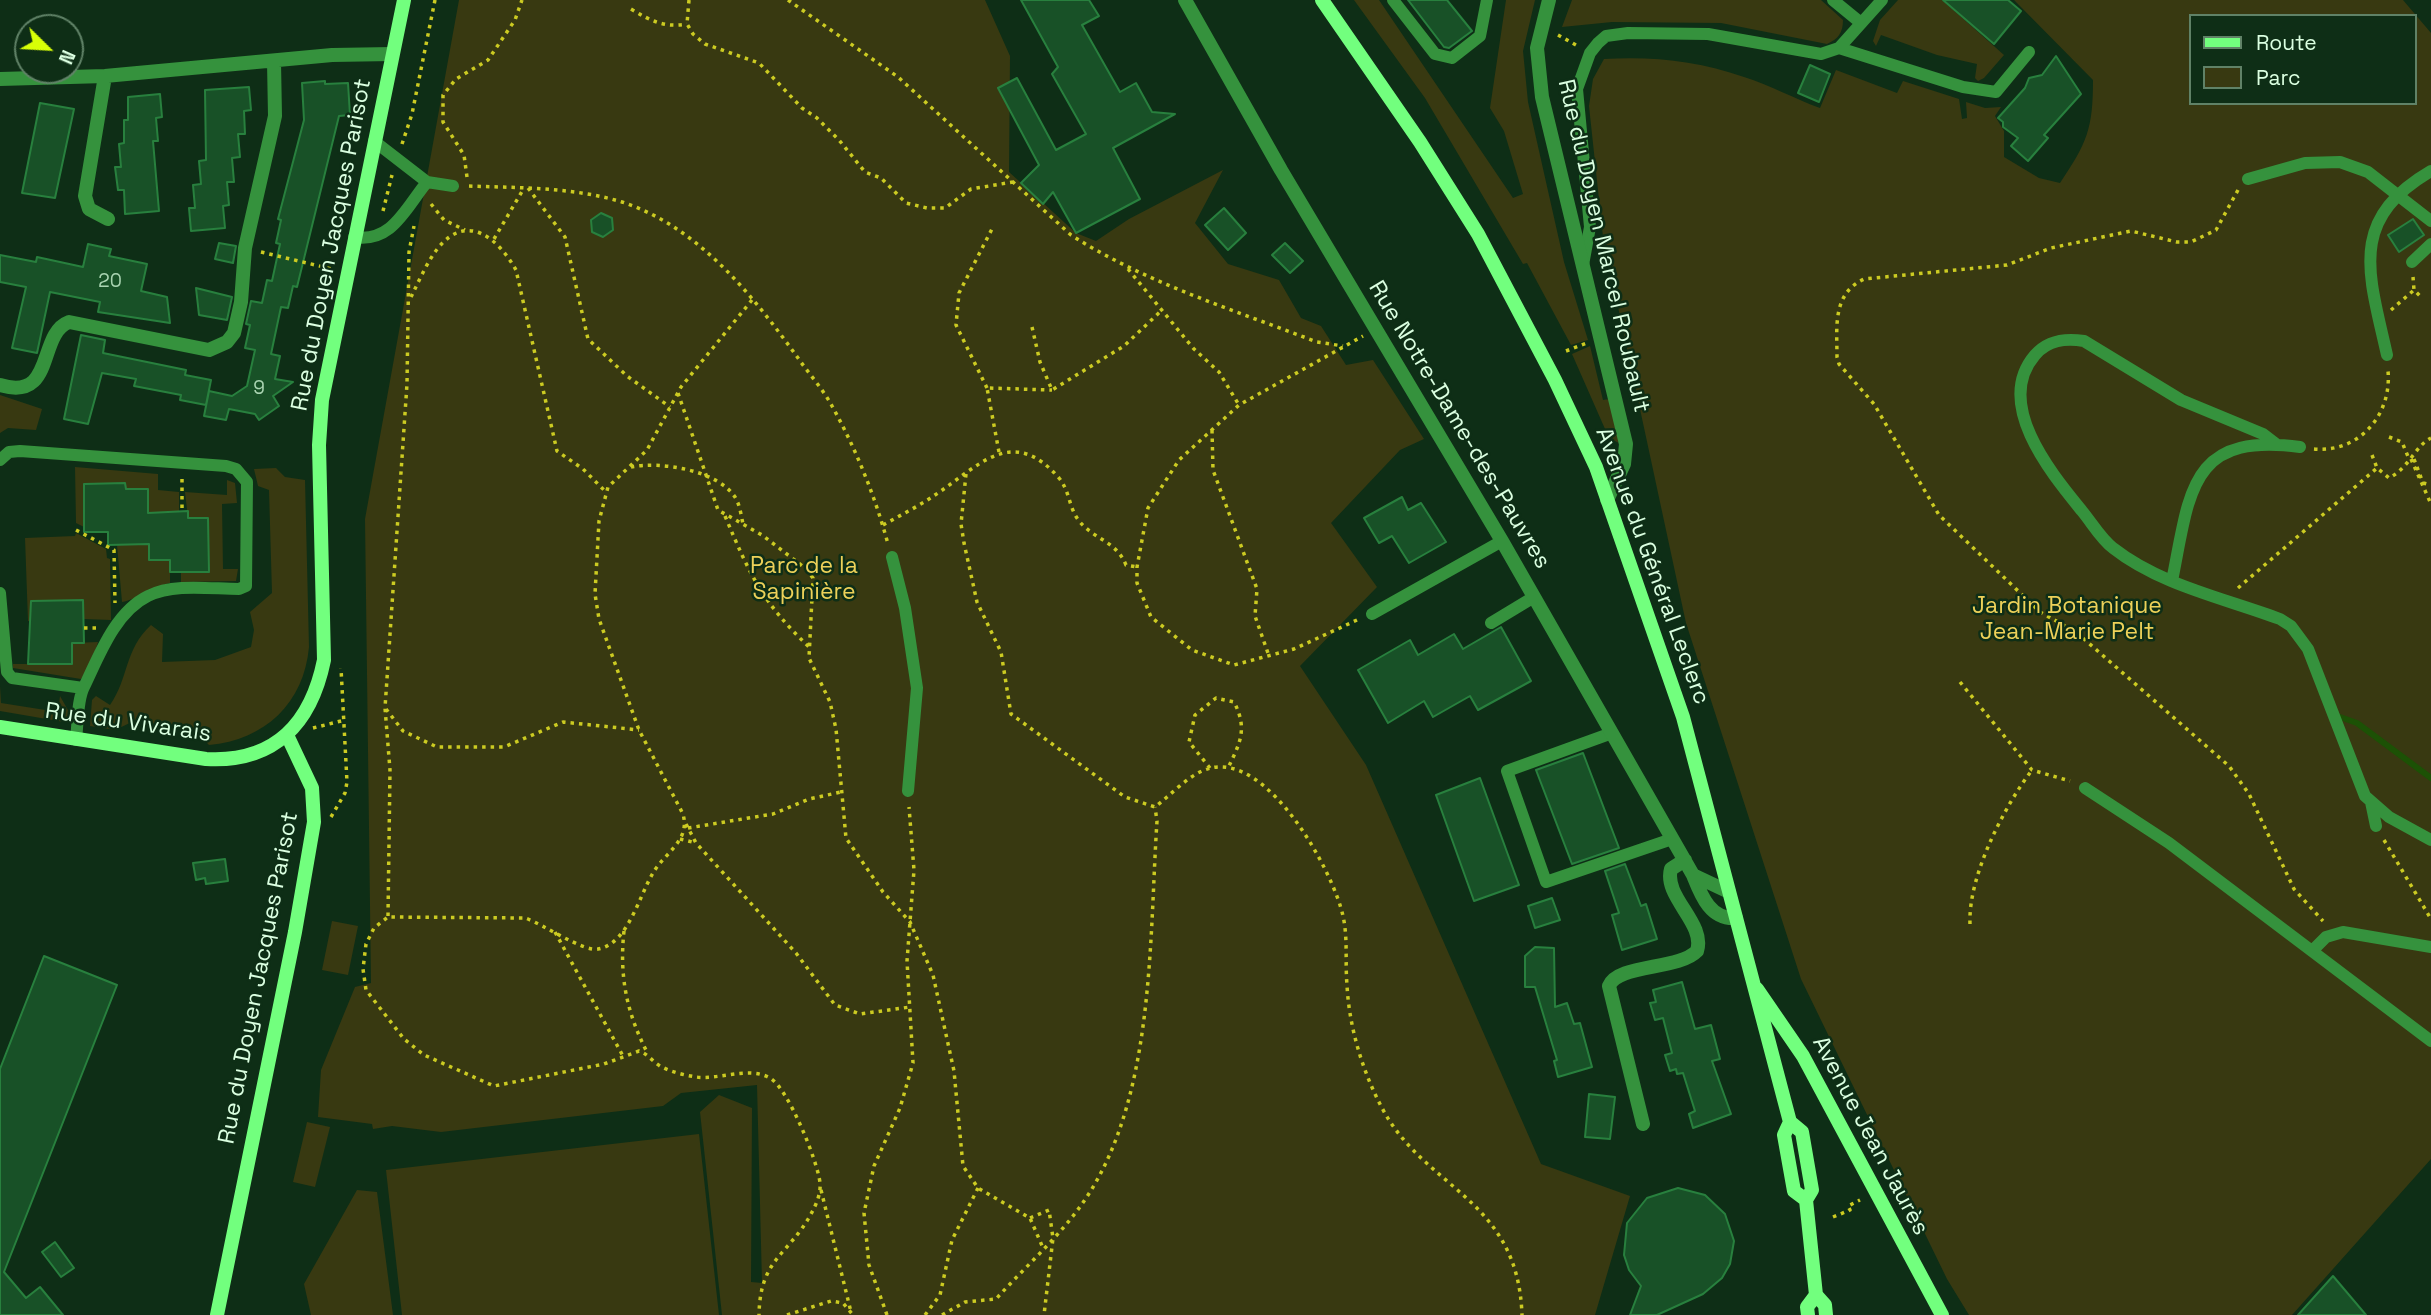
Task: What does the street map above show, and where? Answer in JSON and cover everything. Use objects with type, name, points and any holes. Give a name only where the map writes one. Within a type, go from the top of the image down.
[{"type":"street","name":"Rue du Doyen Jacques Parisot","points":[[217,1315],[314,822],[314,796],[287,735],[299,723],[318,689],[324,660],[321,414],[354,237],[404,0]]},
{"type":"street","name":"Rue Notre-Dame-des-Pauvres","points":[[1185,0],[1281,170],[1502,541],[1685,860],[1701,895],[1717,915],[1725,919],[1736,918]]},
{"type":"street","name":"Avenue du Général Leclerc","points":[[1322,0],[1420,142],[1478,234],[1555,380],[1596,467],[1683,717],[1790,1122],[1784,1135],[1794,1191],[1806,1200],[1816,1295],[1825,1305],[1826,1315]]},
{"type":"street","name":"Rue du Doyen Marcel Roubault","points":[[1549,0],[1537,48],[1542,97],[1626,444],[1624,464],[1607,500]]},
{"type":"street","points":[[0,79],[105,76],[332,55],[392,54]]},
{"type":"street","points":[[0,385],[15,387],[36,379],[42,372],[55,333],[69,322],[209,350],[216,349],[233,333],[241,302],[245,248],[275,116],[274,62]]},
{"type":"street","points":[[105,76],[85,196],[89,209],[108,219]]},
{"type":"street","name":"Rue du Vivarais","points":[[0,727],[226,760],[241,758],[268,747],[287,735]]},
{"type":"street","points":[[1643,1124],[1609,986],[1617,977],[1682,959],[1697,951],[1698,936],[1671,881],[1671,869],[1685,860]]},
{"type":"street","points":[[1693,875],[1729,892]]},
{"type":"street","name":"Avenue Jean Jaurès","points":[[1752,982],[1784,1024],[1942,1315]]},
{"type":"street","name":"Avenue du Général Leclerc","points":[[1808,1315],[1807,1307],[1816,1295]]},
{"type":"lane","points":[[1392,0],[1435,54],[1452,58],[1480,36],[1487,0]]},
{"type":"lane","points":[[1833,0],[1861,23]]},
{"type":"lane","points":[[1582,268],[1590,227],[1577,89],[1590,53],[1598,43],[1606,36],[1670,33],[1747,40],[1821,54],[1839,48],[1882,0]]},
{"type":"lane","points":[[1839,48],[1963,87],[1996,92],[2029,51]]},
{"type":"lane","points":[[374,141],[428,183],[453,186]]},
{"type":"lane","points":[[2248,179],[2305,163],[2340,162],[2368,172],[2405,202],[2429,216],[2431,221]]},
{"type":"lane","points":[[2387,355],[2373,290],[2371,246],[2382,210],[2397,194],[2431,171]]},
{"type":"lane","points":[[354,237],[370,239],[389,230],[428,183]]},
{"type":"lane","points":[[2413,262],[2431,244]]},
{"type":"lane","points":[[2276,444],[2263,434],[2181,400],[2084,341],[2070,339],[2043,347],[2026,370],[2023,406],[2038,453],[2110,546],[2129,560],[2172,581],[2280,619],[2300,636],[2360,790],[2389,817],[2431,841]]},
{"type":"lane","points":[[2172,581],[2190,505],[2202,471],[2219,454],[2233,449],[2276,444],[2300,447]]},
{"type":"lane","points":[[0,460],[9,452],[20,451],[226,466],[236,469],[247,481],[246,586],[239,589],[175,590],[149,595],[116,627],[83,688],[76,740]]},
{"type":"lane","points":[[1372,614],[1502,541]]},
{"type":"lane","points":[[892,557],[905,608],[917,688],[908,791]]},
{"type":"lane","points":[[0,593],[6,672],[12,678],[83,688]]},
{"type":"lane","points":[[1491,623],[1534,597]]},
{"type":"lane","points":[[1612,733],[1507,771],[1546,882],[1672,839]]},
{"type":"lane","points":[[2085,788],[2169,843],[2431,1041]]},
{"type":"lane","points":[[2371,802],[2376,826]]},
{"type":"lane","points":[[2312,951],[2326,937],[2343,932],[2431,947]]},
{"type":"path","points":[[468,186],[464,155],[443,122],[443,95],[456,79],[488,60],[515,20],[522,0]]},
{"type":"path","points":[[689,0],[687,24],[705,44],[759,63],[802,108],[817,118],[839,140],[865,172],[881,178],[906,203],[926,208],[945,208],[971,189],[1013,182]]},
{"type":"path","points":[[788,0],[898,77],[1071,235],[1127,267],[1317,342],[1343,346],[1239,405],[1179,460],[1148,508],[1137,567],[1137,583],[1151,617],[1192,650],[1234,665],[1320,638],[1372,614]]},
{"type":"path","points":[[631,9],[652,22],[670,27],[687,24]]},
{"type":"path","points":[[428,183],[431,207],[444,219],[494,239],[516,270],[557,451],[583,469],[606,492]]},
{"type":"path","points":[[453,186],[582,193],[622,202],[671,223],[716,260],[752,300],[773,324],[831,404],[850,441],[883,525],[999,453],[1028,454],[1050,468],[1062,481],[1075,516],[1085,528],[1119,550],[1126,565],[1137,567]]},
{"type":"path","points":[[494,239],[526,188]]},
{"type":"path","points":[[526,188],[565,237],[572,257],[582,322],[588,339],[627,376],[670,407]]},
{"type":"path","points":[[425,212],[431,207]]},
{"type":"path","points":[[388,917],[390,770],[385,708],[407,384],[409,252],[416,222]]},
{"type":"path","points":[[993,227],[959,293],[956,325],[987,388],[999,453]]},
{"type":"path","points":[[410,299],[439,247],[453,236],[471,232]]},
{"type":"path","points":[[245,248],[347,272]]},
{"type":"path","points":[[2413,262],[2420,269],[2412,281],[2414,290],[2422,298]]},
{"type":"path","points":[[1127,267],[1193,348],[1219,372],[1239,405]]},
{"type":"path","points":[[2379,320],[2414,290]]},
{"type":"path","points":[[752,300],[706,353],[678,393],[647,450],[606,492],[599,520],[595,594],[606,642],[639,730],[679,802],[696,843],[796,953],[835,1005],[860,1014],[910,1007]]},
{"type":"path","points":[[987,388],[1052,390],[1124,346],[1162,310]]},
{"type":"path","points":[[1032,327],[1040,362],[1052,390]]},
{"type":"path","points":[[1566,351],[1579,345]]},
{"type":"path","points":[[2300,447],[2340,449],[2354,443],[2366,432],[2377,419],[2388,392],[2387,355]]},
{"type":"path","points":[[678,393],[711,495],[725,516],[756,586],[777,616],[810,647]]},
{"type":"path","points":[[1212,430],[1213,470],[1238,544],[1257,589],[1255,616],[1269,656]]},
{"type":"path","points":[[2389,437],[2402,442],[2423,483],[2431,485]]},
{"type":"path","points":[[2372,455],[2377,468],[2389,478],[2403,471],[2424,441],[2431,438]]},
{"type":"path","points":[[2411,459],[2431,504]]},
{"type":"path","points":[[182,463],[182,512]]},
{"type":"path","points":[[629,467],[668,465],[705,477],[734,495],[743,524]]},
{"type":"path","points":[[2225,599],[2377,468]]},
{"type":"path","points":[[965,474],[961,524],[964,543],[976,602],[1001,652],[1011,714],[1125,797],[1155,807]]},
{"type":"path","points":[[725,516],[743,524],[806,568],[813,578],[810,647],[813,671],[827,694],[836,729],[846,838],[875,881],[910,922],[933,975],[954,1071],[963,1166],[978,1188],[1030,1218],[1043,1248]]},
{"type":"path","points":[[76,530],[114,548],[116,627]]},
{"type":"path","points":[[1960,682],[2032,770],[2085,788]]},
{"type":"path","points":[[1210,768],[1189,742],[1195,715],[1216,698],[1234,702],[1242,718],[1241,741],[1228,768]]},
{"type":"path","points":[[385,708],[403,731],[438,747],[505,747],[563,722],[639,730]]},
{"type":"path","points":[[299,723],[312,729],[345,720]]},
{"type":"path","points":[[1155,807],[1199,772],[1210,768],[1228,768],[1269,788],[1296,820],[1335,892],[1345,927],[1349,1007],[1368,1079],[1382,1110],[1403,1139],[1488,1217],[1513,1266],[1519,1285],[1522,1315]]},
{"type":"path","points":[[1970,924],[1969,910],[1977,882],[2004,811],[2032,770]]},
{"type":"path","points":[[887,1315],[869,1265],[864,1213],[874,1166],[900,1108],[913,1063],[907,961],[915,870],[908,791]]},
{"type":"path","points":[[687,825],[774,814],[809,799],[841,792]]},
{"type":"path","points":[[942,1315],[965,1303],[996,1299],[1083,1203],[1093,1185],[1135,1083],[1145,1010],[1157,821],[1155,807]]},
{"type":"path","points":[[687,825],[680,839],[652,874],[624,929],[611,944],[592,950],[525,918],[388,917],[374,928],[366,944],[363,969],[366,990],[404,1040],[424,1055],[494,1086],[604,1064],[639,1051],[659,1065],[685,1075],[708,1078],[750,1074],[770,1078],[790,1102],[820,1185],[852,1313]]},
{"type":"path","points":[[2376,826],[2431,919]]},
{"type":"path","points":[[680,839],[696,843]]},
{"type":"path","points":[[624,929],[621,959],[623,991],[635,1030],[649,1056]]},
{"type":"path","points":[[554,930],[623,1056]]},
{"type":"path","points":[[759,1315],[759,1296],[767,1271],[774,1259],[805,1225],[817,1203],[820,1185]]},
{"type":"path","points":[[925,1315],[940,1295],[952,1240],[978,1188]]},
{"type":"path","points":[[1833,1217],[1850,1210],[1848,1206],[1856,1202]]},
{"type":"path","points":[[1030,1218],[1049,1210],[1052,1238],[1044,1315]]},
{"type":"path","points":[[787,1315],[831,1301],[844,1303],[852,1313]]},
{"type":"green space","name":"Parc de la Sapinière","points":[[459,0],[985,0],[1010,56],[1009,172],[1076,233],[1096,241],[1129,219],[1223,170],[1195,223],[1228,264],[1279,280],[1301,318],[1321,326],[1346,365],[1373,360],[1424,439],[1400,450],[1331,523],[1377,587],[1300,666],[1366,765],[1541,1164],[1630,1196],[1595,1315],[722,1315],[700,1112],[719,1095],[752,1108],[751,1282],[762,1283],[757,1085],[681,1093],[663,1106],[441,1132],[392,1126],[373,1129],[372,1124],[318,1117],[321,1070],[355,987],[371,983],[365,519]]},
{"type":"green space","points":[[1354,0],[1379,0],[1513,198],[1523,194],[1504,131],[1490,108],[1506,0],[1535,0],[1523,51],[1528,102],[1564,262],[1588,340],[1571,345],[1527,263],[1523,264],[1425,98]]},
{"type":"green space","points":[[1572,0],[1821,0],[1843,20],[1843,25],[1839,35],[1827,44],[1721,23],[1612,22],[1562,27]]},
{"type":"green space","points":[[1898,0],[1942,0],[2004,55],[1984,78],[1978,81],[1975,78],[1977,64],[1937,55],[1881,35],[1876,46],[1873,41],[1880,20]]},
{"type":"green space","name":"Jardin Botanique Jean-Marie Pelt","points":[[2014,0],[2403,0],[2415,14],[2190,14],[2190,105],[2417,105],[2417,16],[2431,33],[2431,1159],[2292,1315],[1969,1315],[1947,1279],[1801,979],[1686,623],[1603,237],[1589,106],[1593,79],[1604,59],[1658,59],[1710,67],[1754,80],[1820,108],[1836,70],[1897,93],[1903,81],[1959,99],[1962,119],[1967,118],[1966,102],[1985,108],[2001,107],[1995,116],[2004,131],[2004,157],[2039,178],[2060,183],[2087,135],[2092,111],[2093,80]]},
{"type":"green space","points":[[1590,346],[1603,400],[1610,399],[1619,443],[1609,438],[1572,354]]},
{"type":"green space","points":[[0,395],[42,409],[36,430],[8,428],[0,433]]},
{"type":"green space","points":[[75,467],[158,474],[158,490],[179,492],[179,512],[148,513],[147,489],[126,489],[125,483],[84,484],[84,527],[76,523]]},
{"type":"green space","points":[[276,468],[285,477],[305,480],[309,647],[306,667],[290,701],[264,727],[229,742],[209,745],[195,730],[134,721],[115,730],[90,726],[92,700],[96,696],[110,705],[121,685],[136,644],[151,625],[163,634],[162,662],[215,660],[251,647],[254,630],[250,612],[272,593],[269,490],[258,486],[254,469]]},
{"type":"green space","points":[[227,480],[235,483],[237,503],[222,504],[223,569],[238,569],[236,581],[181,582],[181,572],[209,571],[208,518],[188,518],[185,492],[227,495]]},
{"type":"green space","points":[[76,533],[106,549],[107,558],[110,559],[111,620],[84,619],[83,600],[31,601],[31,621],[28,621],[25,538],[75,536]]},
{"type":"green space","points":[[149,544],[150,560],[170,560],[170,583],[122,602],[117,545]]},
{"type":"green space","points":[[98,642],[89,670],[81,679],[13,668],[13,664],[72,664],[72,643]]},
{"type":"green space","points":[[0,686],[1,703],[58,712],[60,696],[69,712],[70,723],[0,711]]},
{"type":"green space","points":[[332,921],[358,926],[348,975],[322,970]]},
{"type":"green space","points":[[307,1122],[330,1127],[315,1187],[293,1182]]},
{"type":"green space","points":[[699,1134],[719,1315],[402,1315],[386,1170]]},
{"type":"green space","points":[[357,1190],[377,1192],[393,1315],[311,1315],[304,1284]]},
{"type":"building","points":[[1021,0],[1089,0],[1099,16],[1082,25],[1120,92],[1136,83],[1152,112],[1175,114],[1113,148],[1140,199],[1076,233],[1053,192],[1043,204],[1021,183],[1039,165],[998,88],[1017,78],[1056,150],[1086,134],[1052,74],[1058,67]]},
{"type":"building","points":[[1408,0],[1447,0],[1472,31],[1449,48],[1444,47]]},
{"type":"building","points":[[1943,0],[2008,0],[2021,11],[1994,44]]},
{"type":"building","points":[[2056,56],[2081,94],[2044,135],[2048,138],[2028,161],[2011,146],[2018,138],[2003,127],[2003,122],[1998,118],[2025,88],[2029,78],[2042,75]]},
{"type":"building","points":[[1810,65],[1830,74],[1819,102],[1798,93]]},
{"type":"building","points":[[325,81],[325,84],[348,83],[350,115],[339,116],[297,287],[293,286],[288,308],[281,307],[271,354],[280,356],[275,379],[293,382],[273,396],[279,406],[259,420],[255,414],[229,409],[226,420],[204,416],[209,391],[232,396],[247,386],[255,350],[245,348],[250,325],[246,324],[251,301],[262,303],[267,280],[272,281],[280,244],[276,243],[281,220],[278,219],[304,120],[302,83]]},
{"type":"building","points":[[249,87],[251,110],[244,111],[245,134],[238,134],[240,157],[232,158],[234,182],[227,182],[229,205],[223,206],[225,228],[191,231],[189,208],[195,208],[193,185],[201,184],[199,161],[206,160],[205,90]]},
{"type":"building","points":[[160,94],[162,117],[156,118],[158,141],[153,141],[159,211],[125,214],[124,190],[118,190],[115,167],[121,167],[119,144],[124,143],[128,97]]},
{"type":"building","points":[[40,103],[74,109],[55,198],[22,193]]},
{"type":"building","points":[[1224,208],[1246,233],[1228,250],[1205,225]]},
{"type":"building","points":[[601,213],[612,218],[613,230],[603,237],[592,232],[591,220]]},
{"type":"building","points":[[2413,219],[2424,235],[2399,252],[2388,235]]},
{"type":"building","points":[[219,243],[236,246],[233,263],[215,259]]},
{"type":"building","points":[[1285,243],[1303,261],[1290,273],[1272,255]]},
{"type":"building","points":[[88,244],[111,249],[109,256],[147,264],[141,291],[167,297],[170,323],[98,312],[100,302],[50,292],[37,353],[12,348],[26,287],[0,282],[0,255],[36,262],[37,257],[83,267]]},
{"type":"building","points":[[196,288],[232,297],[227,320],[199,315]]},
{"type":"building","points":[[81,335],[105,340],[103,353],[186,370],[185,375],[211,380],[206,405],[180,400],[181,395],[134,386],[136,379],[102,373],[88,424],[64,419]]},
{"type":"building","points":[[125,483],[126,489],[148,489],[148,513],[188,511],[188,518],[208,518],[209,572],[170,572],[170,560],[149,560],[149,544],[108,545],[108,532],[84,532],[84,484]]},
{"type":"building","points":[[1402,497],[1408,510],[1421,503],[1446,542],[1409,563],[1392,536],[1379,543],[1364,518]]},
{"type":"building","points":[[83,600],[84,643],[72,643],[72,664],[28,664],[31,601]]},
{"type":"building","points":[[1501,627],[1531,681],[1478,710],[1470,696],[1433,717],[1424,701],[1388,723],[1358,670],[1410,640],[1418,655],[1454,634],[1463,649]]},
{"type":"building","points":[[1583,753],[1619,848],[1572,864],[1536,770]]},
{"type":"building","points":[[1480,778],[1519,885],[1474,901],[1436,795]]},
{"type":"building","points":[[225,859],[228,881],[206,884],[205,878],[196,880],[193,863]]},
{"type":"building","points":[[1625,864],[1641,906],[1646,904],[1657,939],[1622,950],[1612,915],[1619,913],[1605,871]]},
{"type":"building","points":[[1552,898],[1560,920],[1535,928],[1528,906]]},
{"type":"building","points":[[1535,947],[1554,948],[1555,1007],[1567,1003],[1574,1024],[1580,1023],[1592,1067],[1558,1077],[1554,1061],[1557,1060],[1535,987],[1525,987],[1525,956]]},
{"type":"building","points":[[44,956],[117,985],[4,1272],[26,1298],[40,1287],[63,1315],[0,1315],[0,1069]]},
{"type":"building","points":[[1682,982],[1695,1029],[1711,1025],[1720,1059],[1712,1061],[1731,1114],[1693,1128],[1689,1114],[1695,1111],[1683,1073],[1677,1074],[1676,1069],[1670,1071],[1665,1055],[1672,1053],[1663,1018],[1655,1020],[1650,1003],[1656,1002],[1653,990]]},
{"type":"building","points":[[1589,1094],[1615,1097],[1610,1139],[1585,1137]]},
{"type":"building","points":[[1678,1188],[1705,1195],[1725,1214],[1734,1241],[1730,1264],[1722,1278],[1703,1294],[1657,1315],[1630,1315],[1641,1286],[1629,1270],[1624,1255],[1627,1223],[1647,1198]]},
{"type":"building","points":[[55,1242],[74,1268],[61,1277],[42,1252]]},
{"type":"building","points":[[2333,1276],[2366,1315],[2298,1315]]},
{"type":"waterway","points":[[2340,717],[2357,723],[2431,778]]}]
